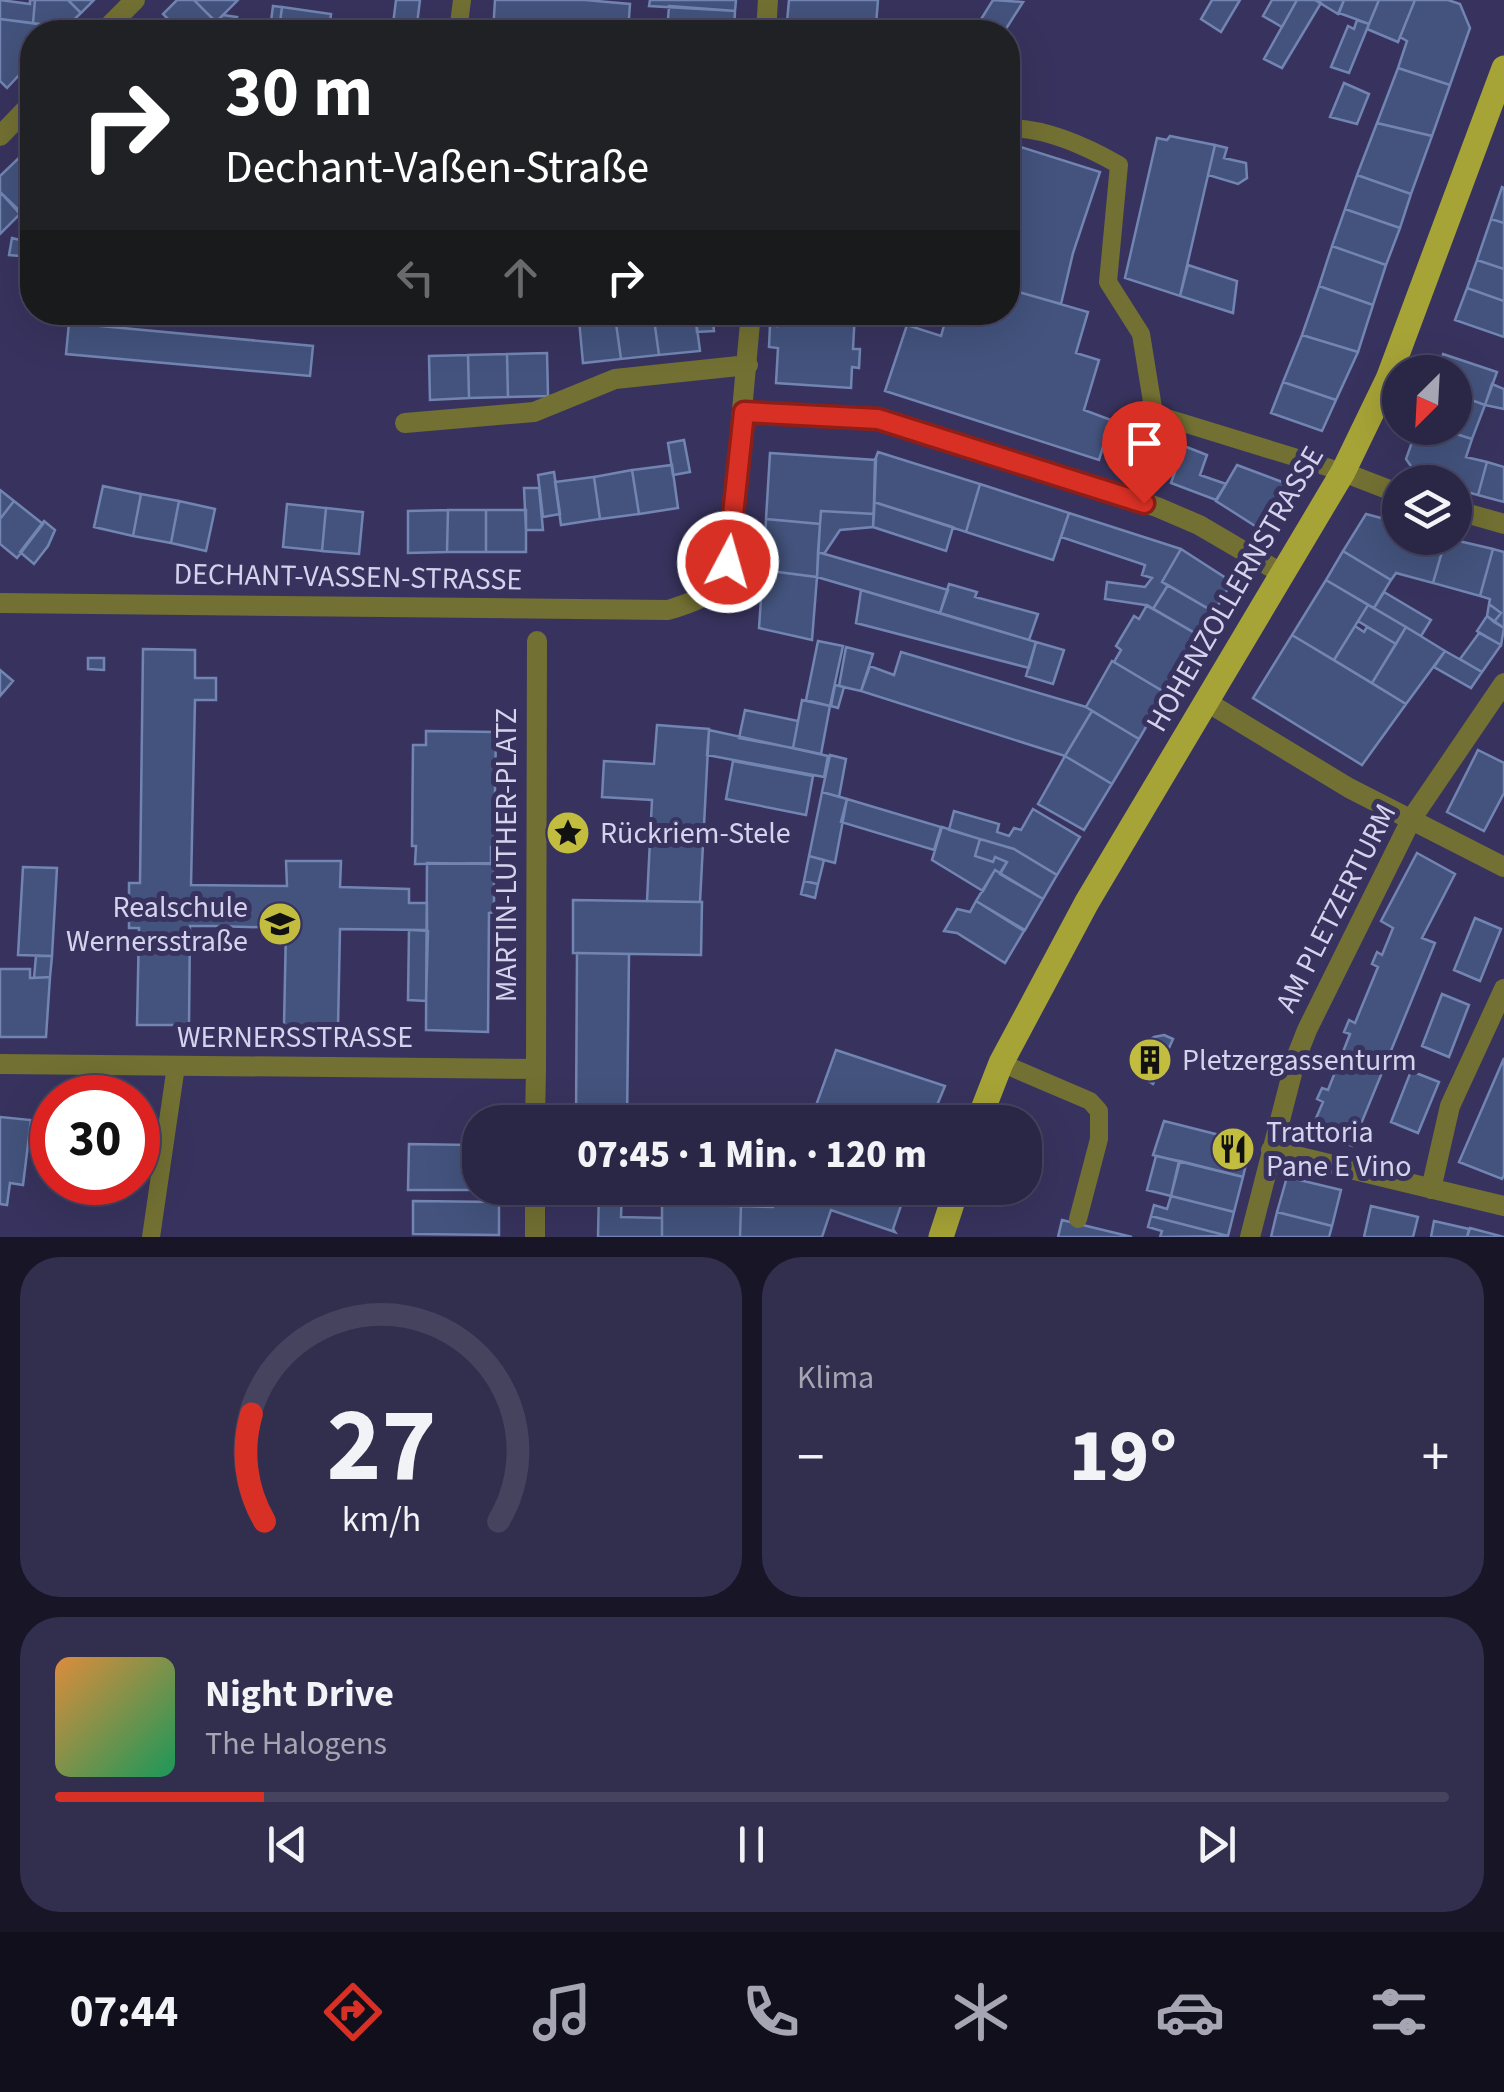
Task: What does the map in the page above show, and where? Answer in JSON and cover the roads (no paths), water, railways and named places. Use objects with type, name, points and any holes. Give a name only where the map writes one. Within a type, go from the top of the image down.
[{"type":"main road","name":"HOHENZOLLERNSTRASSE","points":[[985,1105],[1001,1063],[1086,902],[1343,472],[1388,379],[1504,68]]},
{"type":"main road","points":[[941,1237],[951,1205]]},
{"type":"street","points":[[121,20],[136,0]]},
{"type":"street","points":[[0,136],[20,115]]},
{"type":"street","points":[[750,325],[744,412],[878,419],[1144,503],[1199,526],[1281,573]]},
{"type":"street","points":[[405,422],[534,412],[615,379],[748,365]]},
{"type":"street","name":"DECHANT-VASSEN-STRASSE","points":[[0,603],[668,610],[695,602],[718,587],[728,562],[744,412]]},
{"type":"street","points":[[1343,472],[1382,487]]},
{"type":"street","points":[[1472,515],[1504,524]]},
{"type":"street","name":"MARTIN-LUTHER-PLATZ","points":[[536,1069],[537,641]]},
{"type":"street","name":"AM PLETZERTURM","points":[[1250,1237],[1307,1030],[1412,818],[1504,683]]},
{"type":"street","points":[[1208,702],[1349,788],[1504,867]]},
{"type":"street","points":[[1431,1189],[1450,1106],[1504,989]]},
{"type":"street","name":"WERNERSSTRASSE","points":[[0,1064],[536,1069]]},
{"type":"street","points":[[535,1105],[536,1069]]},
{"type":"street","points":[[1271,1150],[1504,1206]]},
{"type":"street","points":[[535,1205],[535,1237]]},
{"type":"lane","points":[[1020,128],[1073,143],[1119,165],[1108,282],[1141,334],[1154,414],[1144,503]]},
{"type":"lane","points":[[1154,414],[1343,472]]},
{"type":"lane","points":[[1001,1063],[1090,1101],[1099,1111],[1097,1149],[1078,1219]]},
{"type":"lane","points":[[152,1237],[176,1066]]},
{"type":"place","name":"Rückriem-Stele","points":[[568,833]]},
{"type":"place","name":"Realschule Wernersstraße","points":[[280,924]]},
{"type":"place","name":"Pletzergassenturm","points":[[1150,1060]]},
{"type":"place","name":"Trattoria Pane E Vino","points":[[1233,1149]]}]
